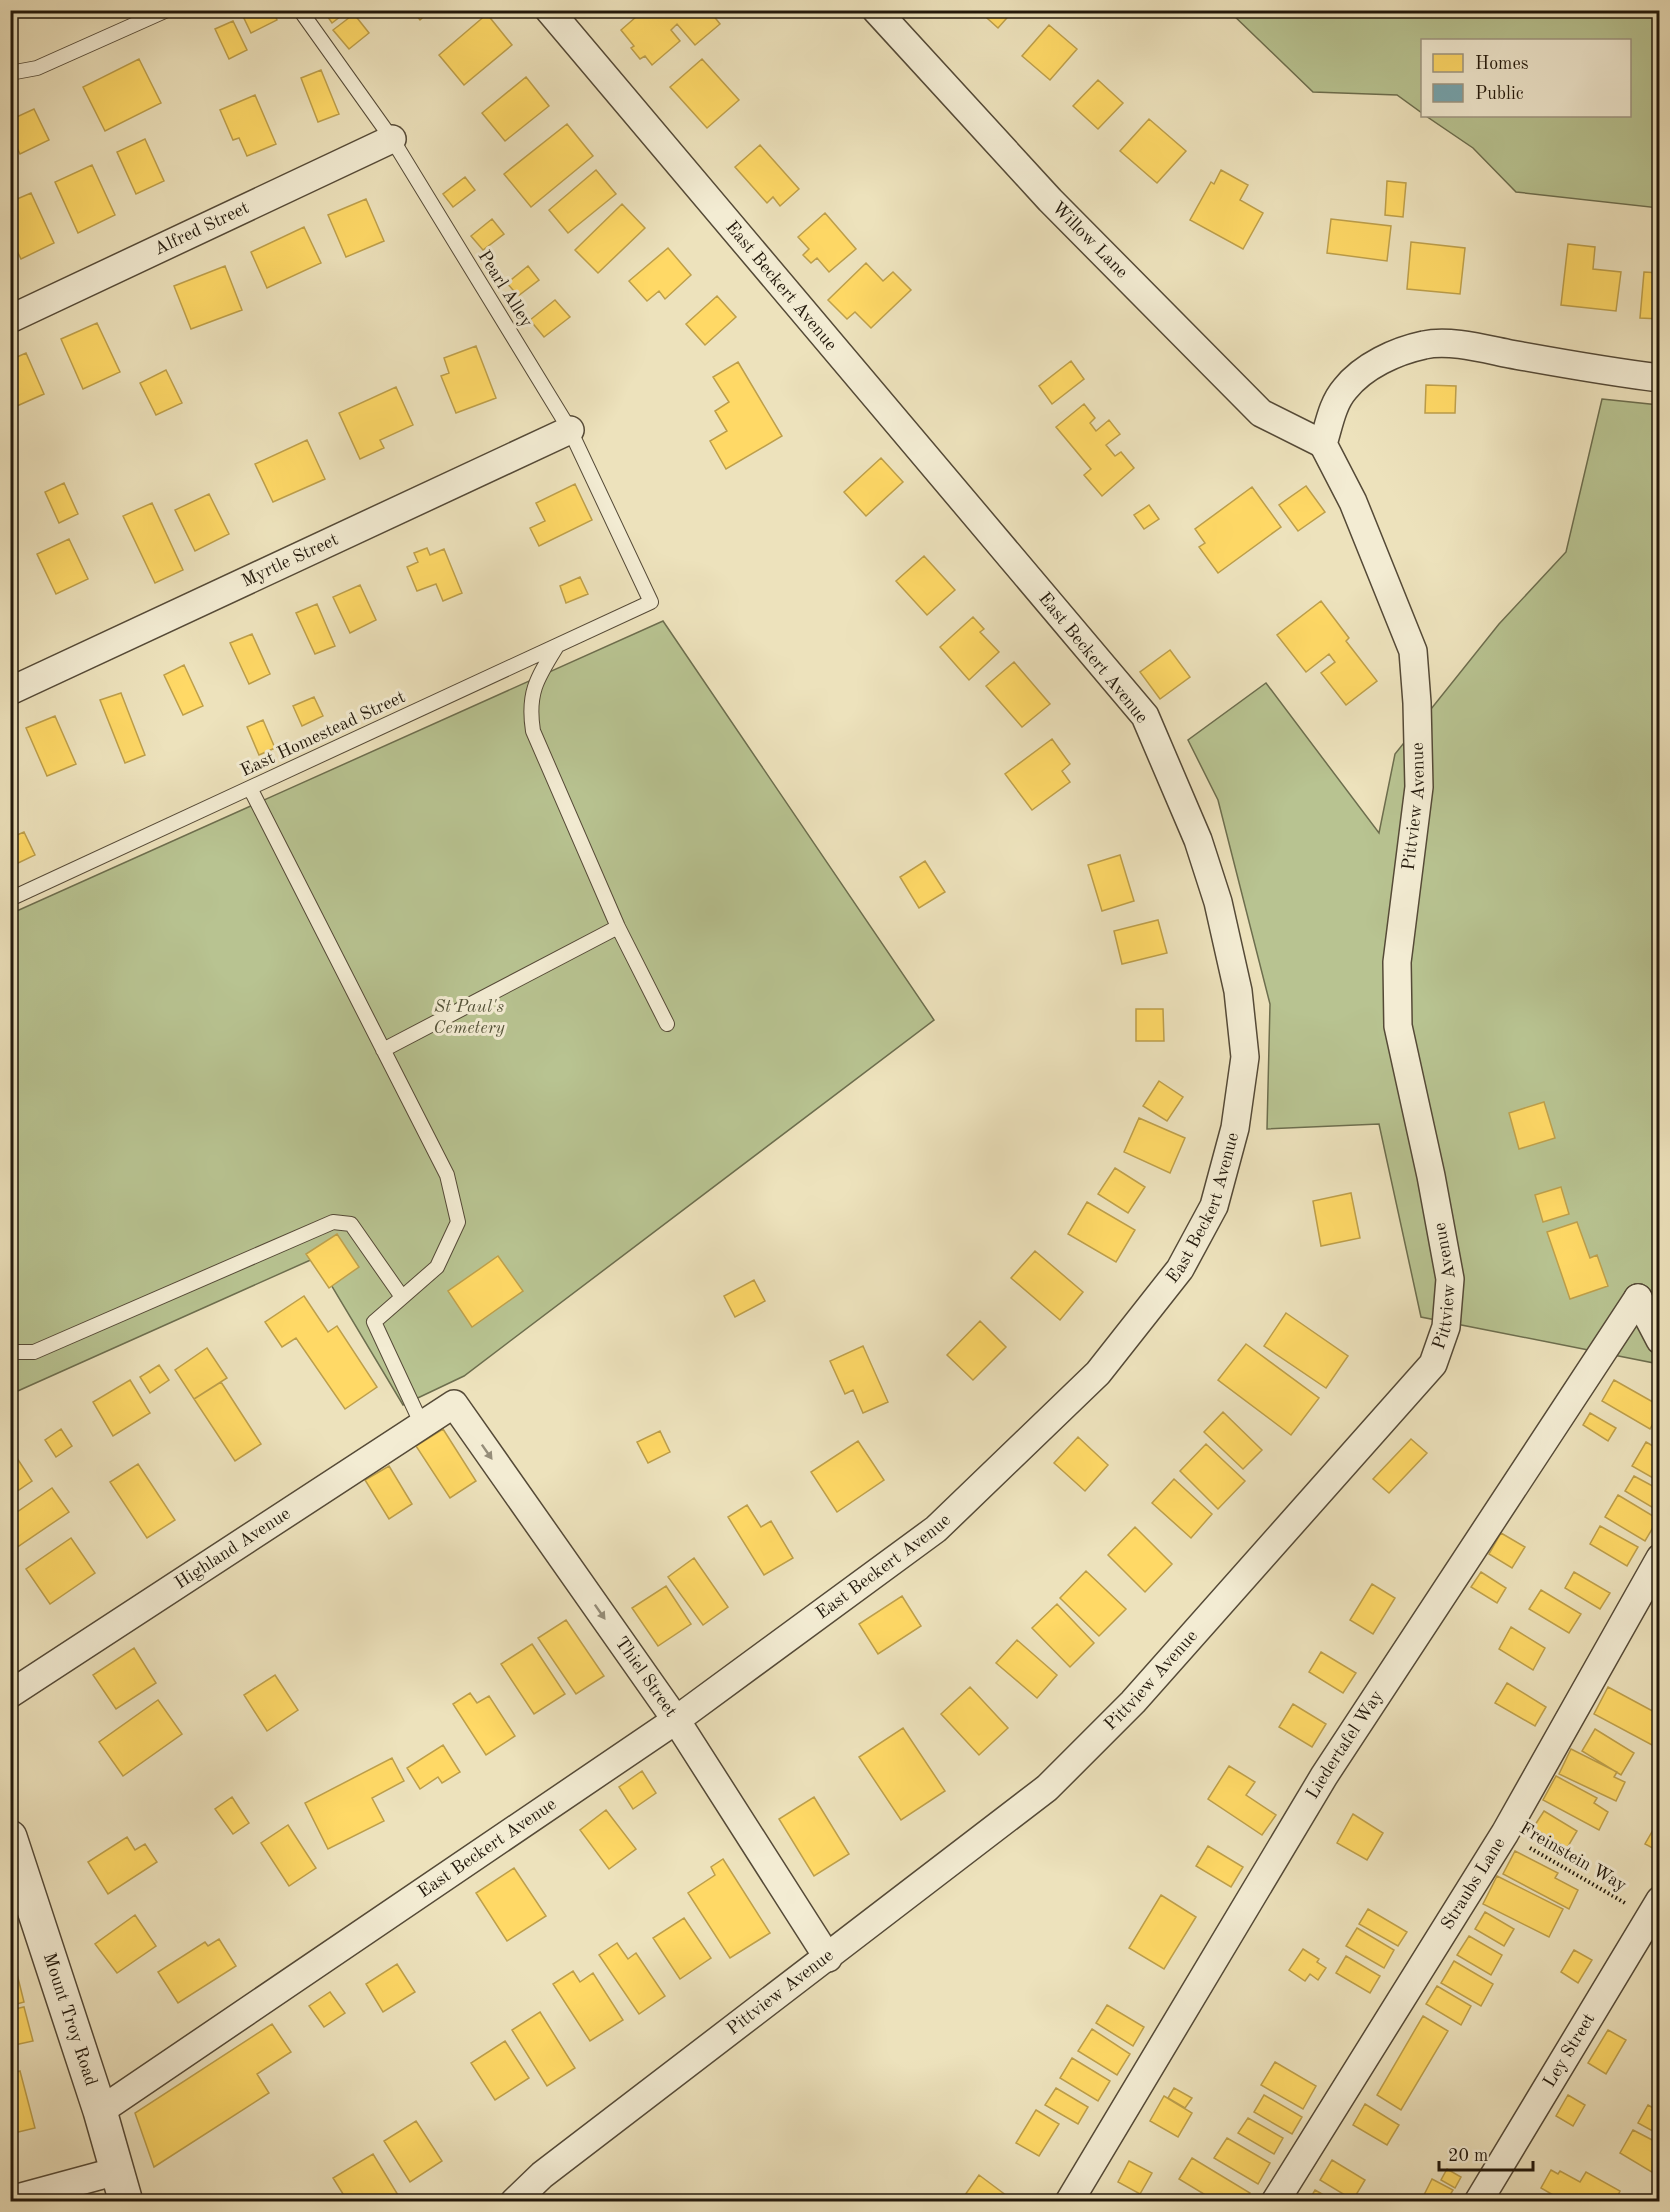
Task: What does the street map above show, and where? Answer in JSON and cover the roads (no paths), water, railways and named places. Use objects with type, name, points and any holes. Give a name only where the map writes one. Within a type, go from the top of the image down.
[{"type":"street","name":"East Beckert Avenue","points":[[100,2111],[676,1720],[936,1529],[1098,1373],[1180,1269],[1214,1206],[1235,1128],[1245,1057],[1238,991],[1218,902],[1198,840],[1145,716],[549,10]]},
{"type":"street","name":"Willow Lane","points":[[876,10],[1050,200],[1261,413],[1323,444]]},
{"type":"street","name":"Alfred Street","points":[[10,319],[392,139]]},
{"type":"street","points":[[1323,444],[1333,410],[1344,389],[1365,370],[1392,356],[1425,344],[1458,345],[1610,372],[1659,378]]},
{"type":"street","name":"Myrtle Street","points":[[10,691],[570,430]]},
{"type":"street","name":"Pittview Avenue","points":[[514,2202],[542,2175],[1047,1788],[1133,1702],[1433,1364],[1446,1326],[1450,1279],[1431,1176],[1398,1026],[1397,962],[1419,787],[1413,651],[1353,502],[1323,444]]},
{"type":"street","name":"Liedertafel Way","points":[[1069,2202],[1324,1776],[1638,1298],[1659,1340]]},
{"type":"street","name":"Thiel Street","points":[[454,1404],[676,1720],[828,1958]]},
{"type":"street","name":"Highland Avenue","points":[[10,1694],[454,1404]]},
{"type":"street","name":"Straubs Lane","points":[[1275,2202],[1505,1833],[1659,1558]]},
{"type":"street","name":"Mount Troy Road","points":[[10,1837],[100,2111],[121,2186]]},
{"type":"street","name":"Ley Street","points":[[1478,2202],[1654,1908]]},
{"type":"street","points":[[10,2200],[121,2186]]},
{"type":"lane","points":[[10,73],[37,68],[167,10]]},
{"type":"lane","name":"Pearl Alley","points":[[300,10],[392,139],[570,430],[651,602]]},
{"type":"lane","name":"East Homestead Street","points":[[10,899],[651,602]]},
{"type":"lane","points":[[557,646],[541,671],[534,691],[530,709],[533,731],[618,927],[667,1024]]},
{"type":"lane","points":[[250,788],[447,1175],[458,1222],[437,1267],[374,1322],[423,1425]]},
{"type":"lane","points":[[383,1050],[618,927]]},
{"type":"lane","points":[[10,1348],[15,1352],[34,1352],[333,1222],[351,1224],[402,1297]]},
{"type":"park label","name":"St Paul's Cemetery","points":[[469,1017]]}]
